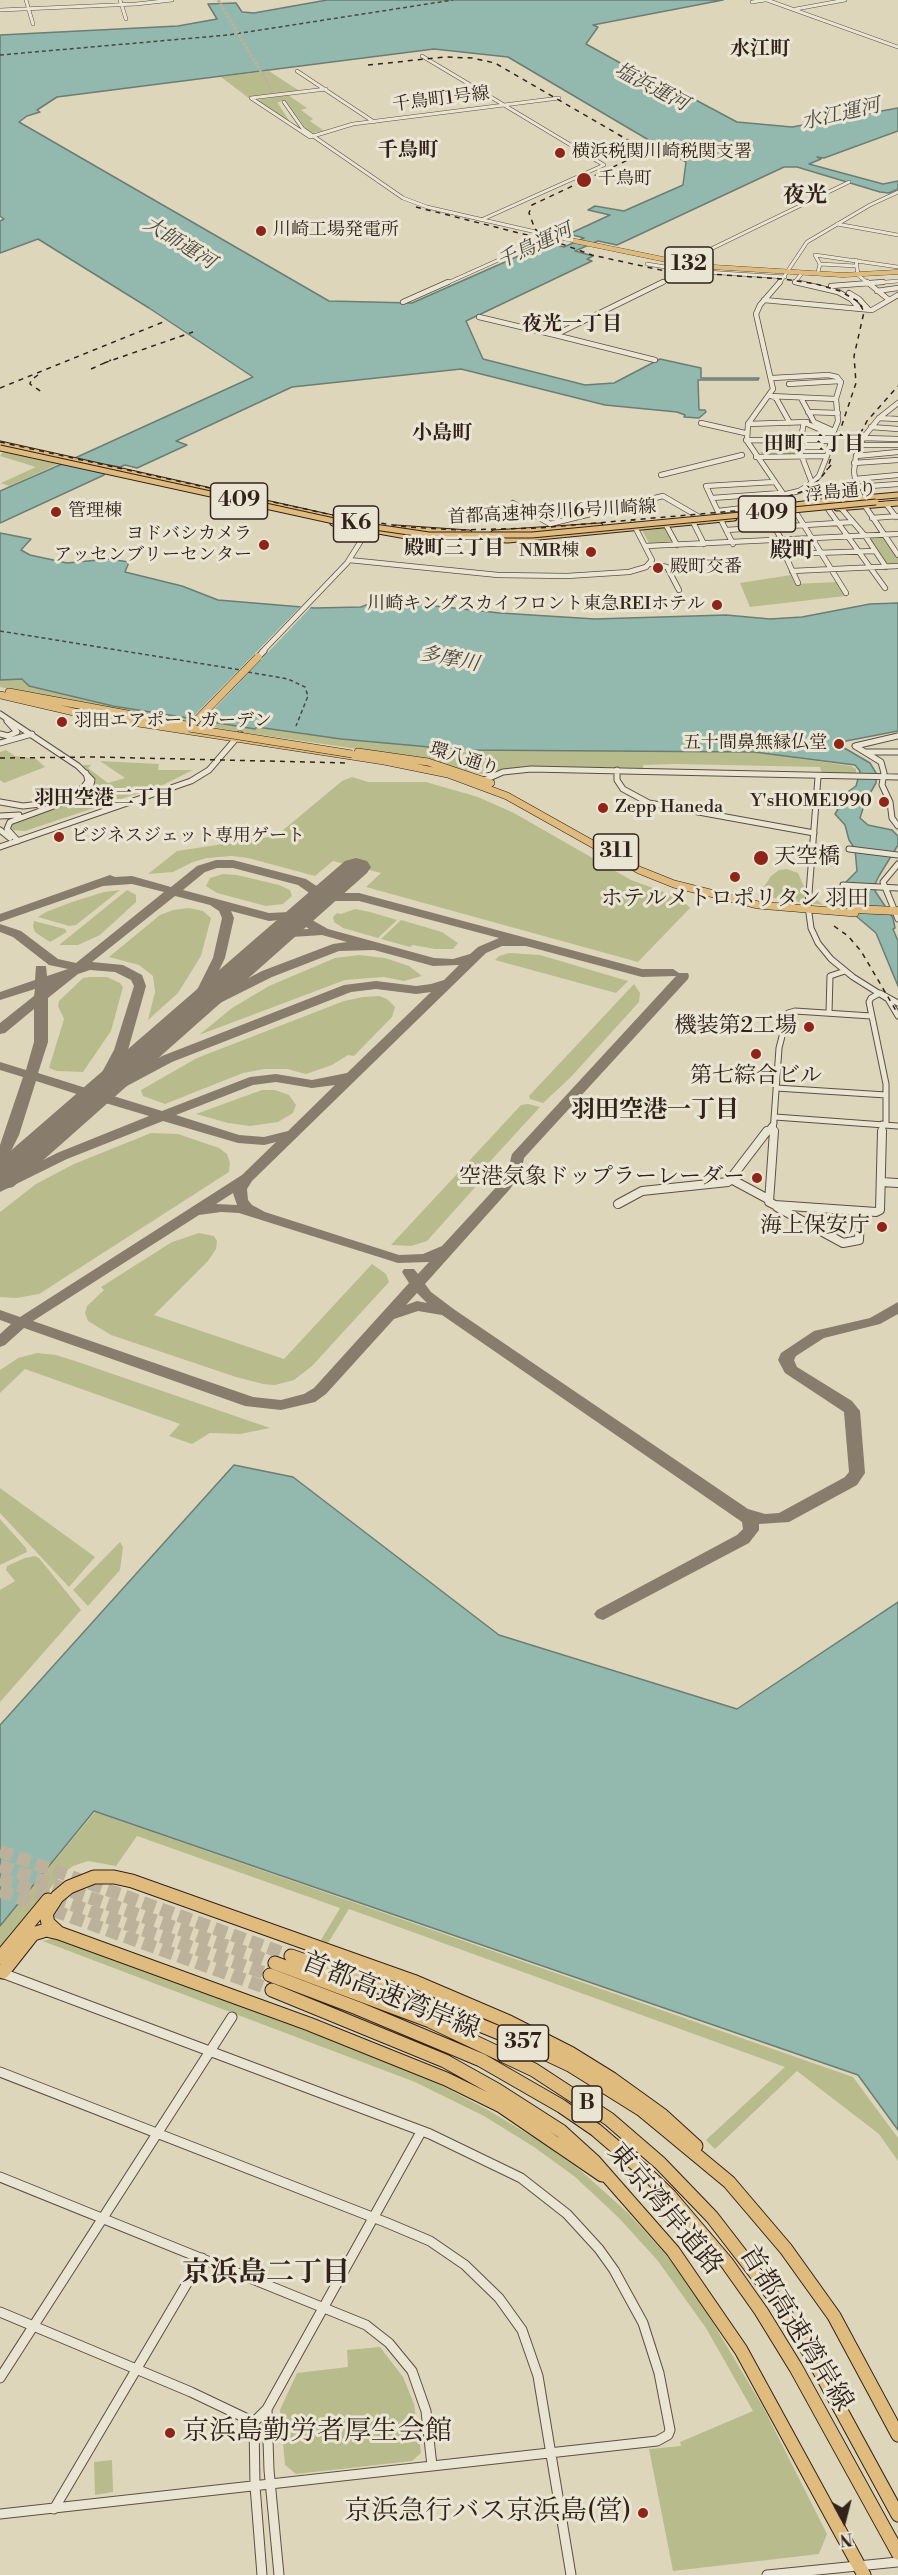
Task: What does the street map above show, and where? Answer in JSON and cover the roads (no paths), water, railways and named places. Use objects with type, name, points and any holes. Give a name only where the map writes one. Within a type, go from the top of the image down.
[{"type":"highway","name":"132","points":[[575,241],[680,264],[754,272],[858,274],[898,269]]},
{"type":"highway","name":"132","points":[[789,271],[858,274],[884,273],[898,269]]},
{"type":"highway","name":"浮島通り","points":[[0,447],[412,537],[522,540],[720,516],[886,504],[898,499]]},
{"type":"highway","name":"首都高速神奈川6号川崎線","points":[[0,447],[359,525],[410,532],[464,535],[530,533],[648,524],[818,504],[898,499]]},
{"type":"highway","name":"首都高速神奈川6号川崎線","points":[[0,447],[272,508],[363,527],[401,532],[500,537],[671,524],[898,499]]},
{"type":"highway","points":[[163,483],[402,530],[489,533]]},
{"type":"highway","name":"浮島通り","points":[[720,516],[767,514],[861,498],[898,499]]},
{"type":"highway","points":[[272,508],[356,527],[416,537],[497,539],[575,535]]},
{"type":"highway","name":"浮島通り","points":[[370,527],[489,533],[666,525],[703,519]]},
{"type":"highway","name":"環八通り","points":[[854,911],[896,914]]},
{"type":"highway","points":[[0,1958],[53,1894],[67,1882],[89,1873],[105,1871],[127,1876],[132,1881]]},
{"type":"highway","points":[[59,1933],[48,1923],[46,1914],[57,1897],[69,1887],[94,1877],[114,1877],[132,1881],[413,1981],[509,2022],[570,2053],[639,2098],[689,2139],[724,2173],[728,2181]]},
{"type":"highway","points":[[1,1974],[33,1934],[46,1930],[59,1933],[331,2033],[446,2079],[501,2106],[612,2182]]},
{"type":"highway","name":"東京湾岸道路","points":[[291,1956],[465,2018],[570,2065],[642,2110],[728,2181],[786,2249],[834,2316],[898,2435]]},
{"type":"highway","name":"首都高速湾岸線","points":[[898,2515],[813,2359],[780,2305],[712,2217],[660,2163],[609,2119],[534,2070],[430,2021],[273,1969],[481,2060],[561,2106],[596,2130],[646,2173],[704,2235],[761,2311],[796,2368],[898,2553]]},
{"type":"highway","name":"東京湾岸道路","points":[[272,1990],[445,2061],[497,2090],[561,2131],[594,2161],[656,2229],[680,2260],[741,2350],[767,2394],[860,2570]]},
{"type":"main road","points":[[189,728],[258,657]]},
{"type":"main road","points":[[0,692],[48,703],[189,728],[411,762],[480,782]]},
{"type":"main road","name":"環八通り","points":[[0,692],[78,713],[422,768],[480,782]]},
{"type":"main road","name":"環八通り","points":[[236,738],[418,760],[462,772],[610,855],[665,881],[725,899],[854,911]]},
{"type":"main road","points":[[352,754],[422,768]]},
{"type":"street","points":[[26,0],[33,24]]},
{"type":"street","points":[[121,3],[162,0]]},
{"type":"street","points":[[0,10],[172,0]]},
{"type":"street","points":[[752,2],[766,0],[797,9],[845,0]]},
{"type":"street","points":[[774,0],[898,47]]},
{"type":"street","points":[[783,3],[790,0]]},
{"type":"street","points":[[121,3],[126,19]]},
{"type":"street","points":[[422,56],[504,105],[559,98]]},
{"type":"street","points":[[297,71],[374,122]]},
{"type":"street","points":[[311,136],[251,98],[326,89]]},
{"type":"street","points":[[281,102],[292,122],[399,199],[425,208],[482,220]]},
{"type":"street","name":"千鳥町1号線","points":[[311,136],[349,125],[504,105],[604,165],[482,220]]},
{"type":"street","points":[[680,264],[849,182]]},
{"type":"street","points":[[846,593],[804,525],[746,440],[748,424],[772,397],[774,386],[756,318],[758,308],[785,277],[807,242],[882,198],[898,192]]},
{"type":"street","name":"132","points":[[482,220],[575,241]]},
{"type":"street","points":[[837,224],[898,235]]},
{"type":"street","points":[[404,302],[552,236]]},
{"type":"street","points":[[818,272],[820,264],[814,255],[856,260],[898,269]]},
{"type":"street","points":[[856,260],[858,274],[888,299]]},
{"type":"street","points":[[654,266],[663,261]]},
{"type":"street","points":[[647,264],[687,271],[754,272],[785,277]]},
{"type":"street","points":[[820,264],[856,267]]},
{"type":"street","points":[[555,335],[696,266]]},
{"type":"street","points":[[873,272],[898,269]]},
{"type":"street","points":[[802,273],[795,282],[828,287],[855,296],[869,310]]},
{"type":"street","points":[[828,287],[898,281]]},
{"type":"street","points":[[820,304],[828,287]]},
{"type":"street","points":[[828,287],[847,297],[861,310],[869,310],[898,295]]},
{"type":"street","points":[[877,291],[898,288]]},
{"type":"street","points":[[764,300],[858,306]]},
{"type":"street","points":[[479,317],[655,360]]},
{"type":"street","points":[[772,378],[831,375],[840,381]]},
{"type":"street","points":[[785,377],[813,421],[834,431],[838,413],[836,399],[840,381]]},
{"type":"street","points":[[789,384],[840,381]]},
{"type":"street","points":[[772,397],[836,399]]},
{"type":"street","points":[[772,397],[776,398],[790,423]]},
{"type":"street","points":[[898,403],[879,418],[863,438],[854,463],[856,487],[861,498],[872,519],[898,555]]},
{"type":"street","points":[[808,412],[838,413]]},
{"type":"street","points":[[879,418],[898,420]]},
{"type":"street","points":[[748,424],[813,421]]},
{"type":"street","points":[[701,423],[746,433]]},
{"type":"street","points":[[804,423],[800,442],[802,456],[812,483]]},
{"type":"street","points":[[720,516],[799,491],[819,476],[833,435],[804,423]]},
{"type":"street","points":[[872,427],[898,429]]},
{"type":"street","points":[[863,438],[898,439]]},
{"type":"street","points":[[746,440],[831,442]]},
{"type":"street","points":[[859,445],[898,445]]},
{"type":"street","points":[[888,445],[897,455]]},
{"type":"street","points":[[661,475],[742,454]]},
{"type":"street","points":[[856,456],[897,455]]},
{"type":"street","points":[[854,463],[897,455]]},
{"type":"street","points":[[756,457],[827,456]]},
{"type":"street","points":[[855,479],[898,475]]},
{"type":"street","points":[[733,544],[706,486],[774,482]]},
{"type":"street","points":[[856,487],[898,484]]},
{"type":"street","points":[[712,498],[783,495]]},
{"type":"street","points":[[550,524],[663,496],[703,519]]},
{"type":"street","points":[[513,503],[560,529]]},
{"type":"street","points":[[886,504],[897,517]]},
{"type":"street","points":[[841,508],[865,536],[886,567]]},
{"type":"street","points":[[828,509],[885,588]]},
{"type":"street","points":[[767,514],[798,583]]},
{"type":"street","points":[[872,519],[897,517]]},
{"type":"street","points":[[693,522],[704,544]]},
{"type":"street","points":[[726,530],[853,522]]},
{"type":"street","points":[[666,525],[677,545]]},
{"type":"street","points":[[635,526],[652,558],[651,564]]},
{"type":"street","points":[[258,657],[344,567],[370,527]]},
{"type":"street","points":[[646,546],[781,542],[898,534]]},
{"type":"street","points":[[785,554],[875,551]]},
{"type":"street","points":[[349,560],[446,572],[527,576],[629,572],[651,564],[667,567],[679,590]]},
{"type":"street","points":[[792,571],[898,566]]},
{"type":"street","points":[[0,715],[32,734],[92,778],[92,785],[84,794],[12,821],[7,829],[15,839]]},
{"type":"street","points":[[0,715],[18,731],[11,736],[0,734]]},
{"type":"street","points":[[0,743],[32,734]]},
{"type":"street","points":[[898,736],[855,745],[881,762],[882,785],[895,807],[898,826]]},
{"type":"street","points":[[0,845],[188,779],[206,767],[236,738]]},
{"type":"street","points":[[865,752],[898,752]]},
{"type":"street","points":[[480,782],[503,772],[523,769],[898,777]]},
{"type":"street","points":[[617,770],[617,780],[623,789],[649,803],[814,832]]},
{"type":"street","points":[[0,802],[16,806],[35,806],[74,794],[87,784],[88,777],[85,771]]},
{"type":"street","points":[[818,777],[808,908],[811,928],[818,943],[845,971],[898,1003]]},
{"type":"street","points":[[0,816],[23,814],[73,799]]},
{"type":"street","points":[[0,830],[15,839]]},
{"type":"street","points":[[849,849],[898,855]]},
{"type":"street","points":[[896,914],[882,887],[882,882],[896,871],[898,864]]},
{"type":"street","points":[[843,885],[898,888]]},
{"type":"street","points":[[830,1013],[830,976],[845,971]]},
{"type":"street","points":[[775,1205],[860,1212],[880,1210],[886,1095],[869,1000],[880,993]]},
{"type":"street","points":[[880,993],[891,1002],[898,1016]]},
{"type":"street","points":[[768,1199],[779,1048],[788,1013],[795,1011],[871,1016]]},
{"type":"street","points":[[776,1088],[886,1095]]},
{"type":"street","points":[[775,1120],[898,1126]]},
{"type":"street","points":[[618,1203],[642,1191],[725,1184],[775,1120]]},
{"type":"street","points":[[731,1179],[843,1243],[859,1240],[860,1212]]},
{"type":"street","points":[[881,1182],[898,1183]]},
{"type":"street","points":[[0,2514],[657,2441],[668,2435],[670,2430],[659,2373],[642,2323],[614,2270],[599,2249],[567,2214],[521,2178],[487,2160],[421,2132],[1,1974]]},
{"type":"street","points":[[0,2378],[232,2017]]},
{"type":"street","points":[[0,2072],[430,2241],[465,2265],[499,2298],[522,2330],[538,2376],[572,2575]]},
{"type":"street","points":[[262,2575],[255,2486],[254,2422],[267,2409],[421,2132]]},
{"type":"street","points":[[0,2177],[366,2325],[389,2343],[412,2372],[426,2411],[432,2466]]},
{"type":"street","points":[[54,2509],[202,2258]]},
{"type":"street","points":[[0,2312],[137,2369],[254,2422]]},
{"type":"street","points":[[267,2409],[270,2484],[279,2575]]},
{"type":"street","points":[[767,2575],[860,2570],[898,2562]]},
{"type":"water","points":[[327,0],[723,0],[593,25],[598,27],[586,44],[653,81],[660,81],[737,122],[792,127],[898,108],[898,131],[824,158],[817,157],[821,159],[809,164],[883,184],[898,181],[898,189],[889,193],[880,192],[797,167],[784,167],[617,245],[598,241],[575,251],[593,256],[587,259],[592,261],[466,321],[483,359],[585,385],[614,383],[660,359],[701,368],[701,378],[759,378],[758,380],[698,380],[699,410],[706,412],[699,418],[684,417],[685,415],[677,412],[605,405],[461,369],[292,387],[176,441],[187,445],[137,468],[108,465],[104,475],[0,523],[0,491],[62,464],[85,461],[75,458],[253,377],[149,308],[38,239],[0,253],[0,221],[4,219],[0,216],[0,35],[178,26],[217,19],[208,4],[236,3],[242,12],[254,13]],"holes":[[[434,49],[508,57],[686,162],[683,185],[624,211],[595,206],[588,210],[610,215],[569,234],[584,238],[564,247],[548,243],[412,303],[329,301],[19,122],[27,116],[40,112],[37,110],[57,97]]]},
{"type":"water","name":"多摩川","points":[[0,533],[31,539],[21,550],[30,555],[67,563],[109,559],[129,562],[125,572],[182,586],[218,600],[314,608],[361,607],[379,600],[500,613],[595,619],[726,615],[770,619],[802,617],[870,604],[898,603],[898,731],[846,741],[841,746],[870,763],[876,773],[876,783],[865,802],[860,818],[868,825],[892,830],[898,836],[898,845],[875,884],[879,885],[875,891],[893,918],[895,928],[893,929],[898,941],[898,986],[876,933],[856,916],[853,906],[843,901],[840,888],[857,871],[855,849],[849,840],[845,825],[835,814],[849,791],[856,786],[860,771],[855,765],[754,752],[463,750],[341,739],[257,727],[255,729],[113,706],[29,686],[22,679],[0,680]]},
{"type":"water","points":[[234,1465],[293,1477],[499,1635],[737,1709],[898,1602],[898,2130],[858,2075],[94,1811],[0,1926],[0,1725]]},
{"type":"tunnel","points":[[218,0],[279,102]]},
{"type":"tunnel","points":[[0,1851],[291,1956]]},
{"type":"tunnel","points":[[0,1866],[275,1963]]},
{"type":"tunnel","points":[[0,1879],[270,1975]]},
{"type":"tunnel","points":[[0,1891],[272,1990]]},
{"type":"railway","points":[[368,65],[445,57],[472,58],[495,63],[633,143],[636,151],[630,159],[532,205],[529,213],[535,229],[548,239],[592,255],[665,271],[783,279],[816,284],[840,291],[859,302],[864,312],[854,356],[856,383],[827,470]]},
{"type":"railway","points":[[416,207],[543,239]]},
{"type":"railway","points":[[0,388],[163,322]]},
{"type":"railway","points":[[105,362],[193,332]]},
{"type":"railway","points":[[105,362],[111,360]]},
{"type":"railway","points":[[91,369],[105,362]]},
{"type":"railway","points":[[38,375],[31,380],[30,384],[42,392]]},
{"type":"railway","points":[[851,451],[867,421],[898,386]]},
{"type":"railway","points":[[0,442],[346,518],[407,527],[459,530],[539,528],[746,510],[804,491],[819,480],[827,470]]},
{"type":"railway","points":[[827,470],[831,465]]},
{"type":"railway","points":[[0,758],[97,757],[349,763]]},
{"type":"railway","points":[[834,926],[848,936],[861,951],[898,1014]]},
{"type":"place","name":"横浜税関川崎税関支署","points":[[560,153]]},
{"type":"place","name":"千鳥町","points":[[584,180]]},
{"type":"place","name":"川崎工場発電所","points":[[261,231]]},
{"type":"place","name":"管理棟","points":[[56,512]]},
{"type":"place","name":"ヨドバシカメラ アッセンブリーセンター","points":[[264,545]]},
{"type":"place","name":"NMR棟","points":[[591,552]]},
{"type":"place","name":"殿町交番","points":[[658,568]]},
{"type":"place","name":"川崎キングスカイフロント東急REIホテル","points":[[717,605]]},
{"type":"place","name":"羽田エアポートガーデン","points":[[62,722]]},
{"type":"place","name":"五十間鼻無縁仏堂","points":[[839,744]]},
{"type":"place","name":"Y'sHOME1990","points":[[884,802]]},
{"type":"place","name":"Zepp Haneda","points":[[603,808]]},
{"type":"place","name":"ビジネスジェット専用ゲート","points":[[59,837]]},
{"type":"place","name":"天空橋","points":[[761,858]]},
{"type":"place","name":"ホテルメトロポリタン 羽田","points":[[735,877]]},
{"type":"place","name":"機装第2工場","points":[[809,1027]]},
{"type":"place","name":"第七綜合ビル","points":[[756,1054]]},
{"type":"place","name":"空港気象ドップラーレーダー","points":[[757,1178]]},
{"type":"place","name":"海上保安庁","points":[[882,1227]]},
{"type":"place","name":"京浜島勤労者厚生会館","points":[[170,2433]]},
{"type":"place","name":"京浜急行バス京浜島(営)","points":[[643,2513]]},
{"type":"district","name":"水江町","points":[[760,50]]},
{"type":"district","name":"千鳥町","points":[[408,151]]},
{"type":"district","name":"夜光","points":[[805,197]]},
{"type":"district","name":"夜光一丁目","points":[[572,325]]},
{"type":"district","name":"小島町","points":[[442,434]]},
{"type":"district","name":"田町三丁目","points":[[814,445]]},
{"type":"district","name":"殿町三丁目","points":[[454,549]]},
{"type":"district","name":"殿町","points":[[792,552]]},
{"type":"district","name":"羽田空港二丁目","points":[[104,799]]},
{"type":"district","name":"羽田空港一丁目","points":[[655,1111]]},
{"type":"district","name":"京浜島二丁目","points":[[266,2274]]},
{"type":"water label","name":"塩浜運河","points":[[651,88]]},
{"type":"water label","name":"水江運河","points":[[841,115]]},
{"type":"water label","name":"大師運河","points":[[179,244]]},
{"type":"water label","name":"千鳥運河","points":[[535,247]]}]
